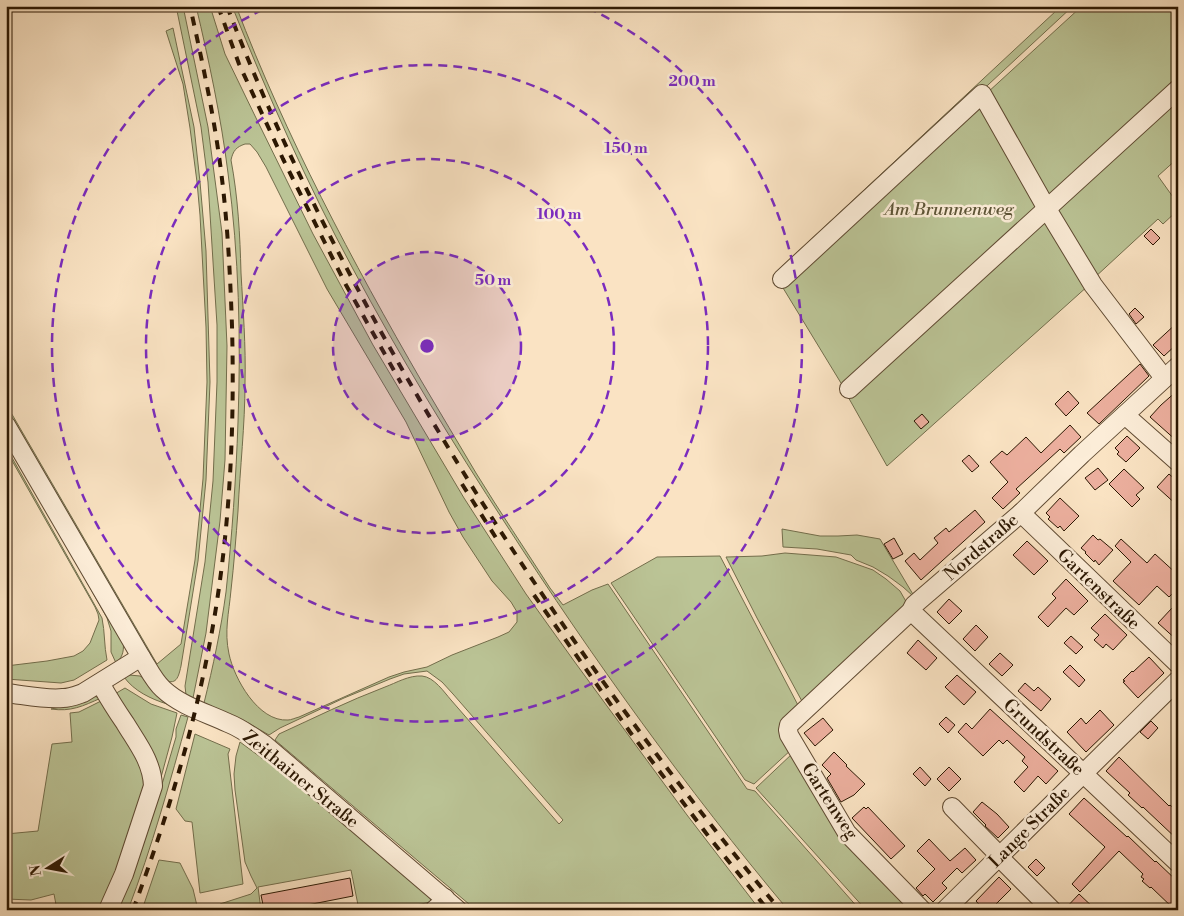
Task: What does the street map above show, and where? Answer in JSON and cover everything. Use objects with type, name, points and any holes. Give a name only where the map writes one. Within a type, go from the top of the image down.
[{"type":"street","points":[[849,389],[1178,89]]},
{"type":"street","points":[[782,279],[982,94],[1047,209],[1093,284],[1164,378]]},
{"type":"street","name":"Nordstraße","points":[[788,730],[789,725],[911,611],[914,606],[1021,513],[1178,366]]},
{"type":"street","points":[[1125,415],[1178,462]]},
{"type":"street","name":"Zeithainer Straße","points":[[6,425],[141,657],[162,688],[187,705],[230,723],[265,745],[446,906]]},
{"type":"street","name":"Gartenstraße","points":[[1021,513],[1178,664]]},
{"type":"street","name":"Grundstraße","points":[[911,611],[1178,863]]},
{"type":"street","points":[[6,694],[63,698],[83,693],[141,657]]},
{"type":"street","name":"Lange Straße","points":[[945,910],[1178,680]]},
{"type":"street","points":[[100,683],[146,757],[153,775],[154,786],[124,874],[108,910]]},
{"type":"street","name":"Gartenweg","points":[[788,730],[789,735],[847,832],[922,910]]},
{"type":"street","points":[[952,807],[1052,910]]},
{"type":"green space","points":[[176,6],[183,6],[208,127],[222,233],[227,346],[225,460],[220,521],[206,633],[193,698],[189,698],[186,695],[185,686],[205,562],[213,481],[217,325],[208,182],[201,127]]},
{"type":"green space","points":[[196,6],[210,6],[225,54],[313,234],[373,345],[464,498],[526,594],[574,661],[687,815],[760,910],[476,910],[275,740],[279,734],[358,698],[407,678],[426,677],[442,689],[559,824],[563,820],[453,694],[442,682],[427,671],[404,674],[390,679],[344,698],[269,735],[243,720],[204,703],[217,648],[226,592],[236,465],[239,360],[237,266],[232,204],[218,110]],"holes":[[[250,144],[266,167],[327,289],[406,422],[463,537],[492,581],[511,602],[517,612],[517,622],[509,632],[427,667],[389,677],[299,717],[288,720],[277,719],[267,714],[249,697],[236,675],[229,654],[227,638],[238,511],[245,369],[239,230],[231,160],[237,148]]]},
{"type":"green space","points":[[232,6],[236,6],[255,55],[298,151],[370,291],[476,473],[550,588],[563,605],[608,584],[747,789],[755,791],[860,910],[788,910],[713,817],[607,674],[466,463],[371,302],[304,172]]},
{"type":"green space","points":[[1058,6],[1073,6],[778,280],[774,274],[1057,10]]},
{"type":"green space","name":"Am Brunnenweg","points":[[1082,6],[1178,6],[1178,83],[1049,200],[987,93]]},
{"type":"green space","points":[[173,28],[194,127],[200,182],[206,251],[210,382],[206,480],[198,561],[181,666],[179,675],[172,682],[160,677],[133,633],[6,415],[6,404],[157,664],[181,644],[195,560],[203,479],[207,382],[206,327],[197,182],[183,84],[166,31]]},
{"type":"green space","name":"Am Brunnenweg","points":[[1178,95],[1178,158],[1158,176],[1178,204],[1178,210],[1163,224],[1158,219],[1093,279],[1055,206]]},
{"type":"green space","name":"Am Brunnenweg","points":[[980,98],[1042,207],[844,388],[780,283]]},
{"type":"green space","name":"Am Brunnenweg","points":[[1041,219],[1049,220],[1089,285],[887,466],[847,395]]},
{"type":"green space","points":[[6,447],[102,618],[107,660],[74,680],[61,683],[6,679],[6,666],[74,656],[83,651],[90,643],[99,620],[95,607]]},
{"type":"green space","points":[[55,525],[123,639],[123,652],[121,658],[116,663],[111,652],[111,631],[107,618]]},
{"type":"green space","points":[[782,529],[820,536],[857,535],[880,539],[914,596],[888,576],[856,560],[851,555],[817,549],[783,547]]},
{"type":"green space","points":[[785,553],[836,557],[873,570],[900,591],[908,605],[804,705],[726,557]]},
{"type":"green space","points":[[720,556],[800,709],[792,749],[754,784],[745,780],[611,583],[657,557]]},
{"type":"green space","points":[[129,675],[140,676],[145,679],[167,704],[149,697],[138,690],[124,677]]},
{"type":"green space","points":[[125,688],[151,704],[177,713],[160,781],[113,695]]},
{"type":"green space","points":[[93,696],[101,698],[71,709],[51,709],[65,706]]},
{"type":"green space","points":[[103,700],[138,753],[146,781],[103,910],[57,910],[54,894],[31,900],[6,899],[6,834],[38,831],[52,744],[72,742],[70,713],[79,712]]},
{"type":"green space","points":[[181,715],[188,717],[145,862],[128,910],[114,910],[129,875],[163,781]]},
{"type":"green space","points":[[195,734],[230,749],[228,754],[243,884],[200,893],[192,822],[185,821],[176,809]]},
{"type":"green space","points":[[240,742],[263,759],[267,755],[429,893],[431,902],[392,910],[359,910],[351,870],[258,887],[261,910],[215,910],[220,904],[251,894],[257,888],[245,862],[235,790],[234,774]]},
{"type":"green space","points":[[793,753],[918,910],[866,910],[756,788]]},
{"type":"green space","points":[[159,860],[180,863],[193,889],[198,910],[142,910]]},
{"type":"building","points":[[1151,229],[1160,238],[1153,245],[1144,236]]},
{"type":"building","points":[[1135,308],[1144,317],[1136,324],[1129,314]]},
{"type":"building","points":[[1178,322],[1178,343],[1164,356],[1153,345]]},
{"type":"building","points":[[1140,364],[1149,376],[1099,424],[1087,413]]},
{"type":"building","points":[[1178,390],[1178,442],[1150,417]]},
{"type":"building","points":[[1068,391],[1079,403],[1066,416],[1055,404]]},
{"type":"building","points":[[922,414],[929,422],[921,429],[914,421]]},
{"type":"building","points":[[1070,425],[1081,437],[1064,453],[1060,449],[1016,489],[1020,493],[1003,509],[992,498],[1008,482],[990,462],[1002,451],[1007,455],[1026,437],[1041,453]]},
{"type":"building","points":[[1127,436],[1140,448],[1126,462],[1117,454],[1119,452],[1115,448]]},
{"type":"building","points":[[969,455],[979,466],[972,472],[962,461]]},
{"type":"building","points":[[1098,468],[1108,480],[1095,490],[1085,478]]},
{"type":"building","points":[[1124,469],[1144,488],[1136,495],[1140,499],[1132,507],[1109,484]]},
{"type":"building","points":[[1169,474],[1178,482],[1178,506],[1157,487]]},
{"type":"building","points":[[1060,498],[1079,516],[1064,531],[1060,526],[1058,528],[1048,519],[1050,517],[1046,513]]},
{"type":"building","points":[[975,510],[985,522],[921,580],[905,561],[914,553],[920,560],[938,543],[934,538],[946,528],[949,532]]},
{"type":"building","points":[[1093,535],[1113,550],[1099,565],[1081,548]]},
{"type":"building","points":[[894,538],[903,554],[893,559],[884,544]]},
{"type":"building","points":[[1121,539],[1147,563],[1155,554],[1178,575],[1178,588],[1169,597],[1157,586],[1139,605],[1113,581],[1131,562],[1115,546]]},
{"type":"building","points":[[1027,541],[1048,561],[1034,575],[1013,555]]},
{"type":"building","points":[[1066,579],[1088,601],[1074,615],[1066,608],[1048,627],[1038,617],[1056,598],[1052,594]]},
{"type":"building","points":[[949,599],[962,611],[949,624],[937,612]]},
{"type":"building","points":[[1172,608],[1178,613],[1178,641],[1158,623]]},
{"type":"building","points":[[1105,614],[1127,635],[1113,650],[1106,644],[1103,648],[1094,640],[1099,635],[1091,628]]},
{"type":"building","points":[[976,625],[988,637],[975,651],[963,639]]},
{"type":"building","points":[[1071,636],[1083,647],[1076,654],[1064,643]]},
{"type":"building","points":[[918,640],[937,658],[926,670],[907,653]]},
{"type":"building","points":[[1000,653],[1013,665],[1002,676],[989,664]]},
{"type":"building","points":[[1149,657],[1164,673],[1138,698],[1123,680]]},
{"type":"building","points":[[1070,665],[1085,680],[1079,687],[1063,672]]},
{"type":"building","points":[[957,675],[976,692],[964,705],[945,687]]},
{"type":"building","points":[[1025,683],[1034,691],[1038,687],[1051,699],[1041,711],[1018,691]]},
{"type":"building","points":[[990,709],[1058,771],[1046,784],[1038,776],[1024,792],[1014,782],[1028,767],[1022,761],[1025,757],[1007,740],[1003,744],[999,740],[983,756],[958,732],[966,723],[972,729]]},
{"type":"building","points":[[1100,710],[1114,725],[1086,752],[1067,732],[1081,718],[1086,724]]},
{"type":"building","points":[[946,717],[955,725],[948,733],[939,724]]},
{"type":"building","points":[[823,718],[833,730],[815,746],[804,733]]},
{"type":"building","points":[[1151,721],[1158,728],[1148,739],[1140,732]]},
{"type":"building","points":[[834,752],[865,784],[854,795],[841,802],[827,778],[831,774],[822,765]]},
{"type":"building","points":[[1119,757],[1169,806],[1178,812],[1178,840],[1128,795],[1130,793],[1106,771]]},
{"type":"building","points":[[920,767],[931,779],[925,786],[913,774]]},
{"type":"building","points":[[949,767],[961,779],[949,791],[937,779]]},
{"type":"building","points":[[1084,798],[1178,882],[1178,910],[1175,910],[1142,881],[1144,879],[1141,877],[1143,874],[1119,851],[1080,892],[1072,884],[1105,847],[1069,814]]},
{"type":"building","points":[[982,802],[1009,827],[998,838],[973,812]]},
{"type":"building","points":[[864,807],[866,809],[868,807],[905,846],[891,859],[852,818]]},
{"type":"building","points":[[929,839],[950,861],[965,848],[976,860],[962,873],[957,868],[942,883],[947,888],[933,902],[925,894],[923,896],[916,888],[935,869],[917,851]]},
{"type":"building","points":[[1036,859],[1045,868],[1037,876],[1028,867]]},
{"type":"building","points":[[999,877],[1011,889],[990,910],[984,910],[976,901]]},
{"type":"building","points":[[350,878],[353,896],[282,910],[264,910],[261,895]]},
{"type":"building","points":[[1079,894],[1096,910],[1064,910]]},
{"type":"railway","points":[[133,910],[155,849],[192,725],[214,621],[229,495],[233,368],[226,219],[213,118],[190,6]]},
{"type":"railway","points":[[218,6],[239,64],[283,159],[346,285],[401,383]]},
{"type":"railway","points":[[227,6],[262,92],[320,217],[428,415],[569,634],[672,774],[780,910]]},
{"type":"railway","points":[[462,484],[498,541]]},
{"type":"railway","points":[[534,595],[630,732],[709,837],[768,910]]}]
